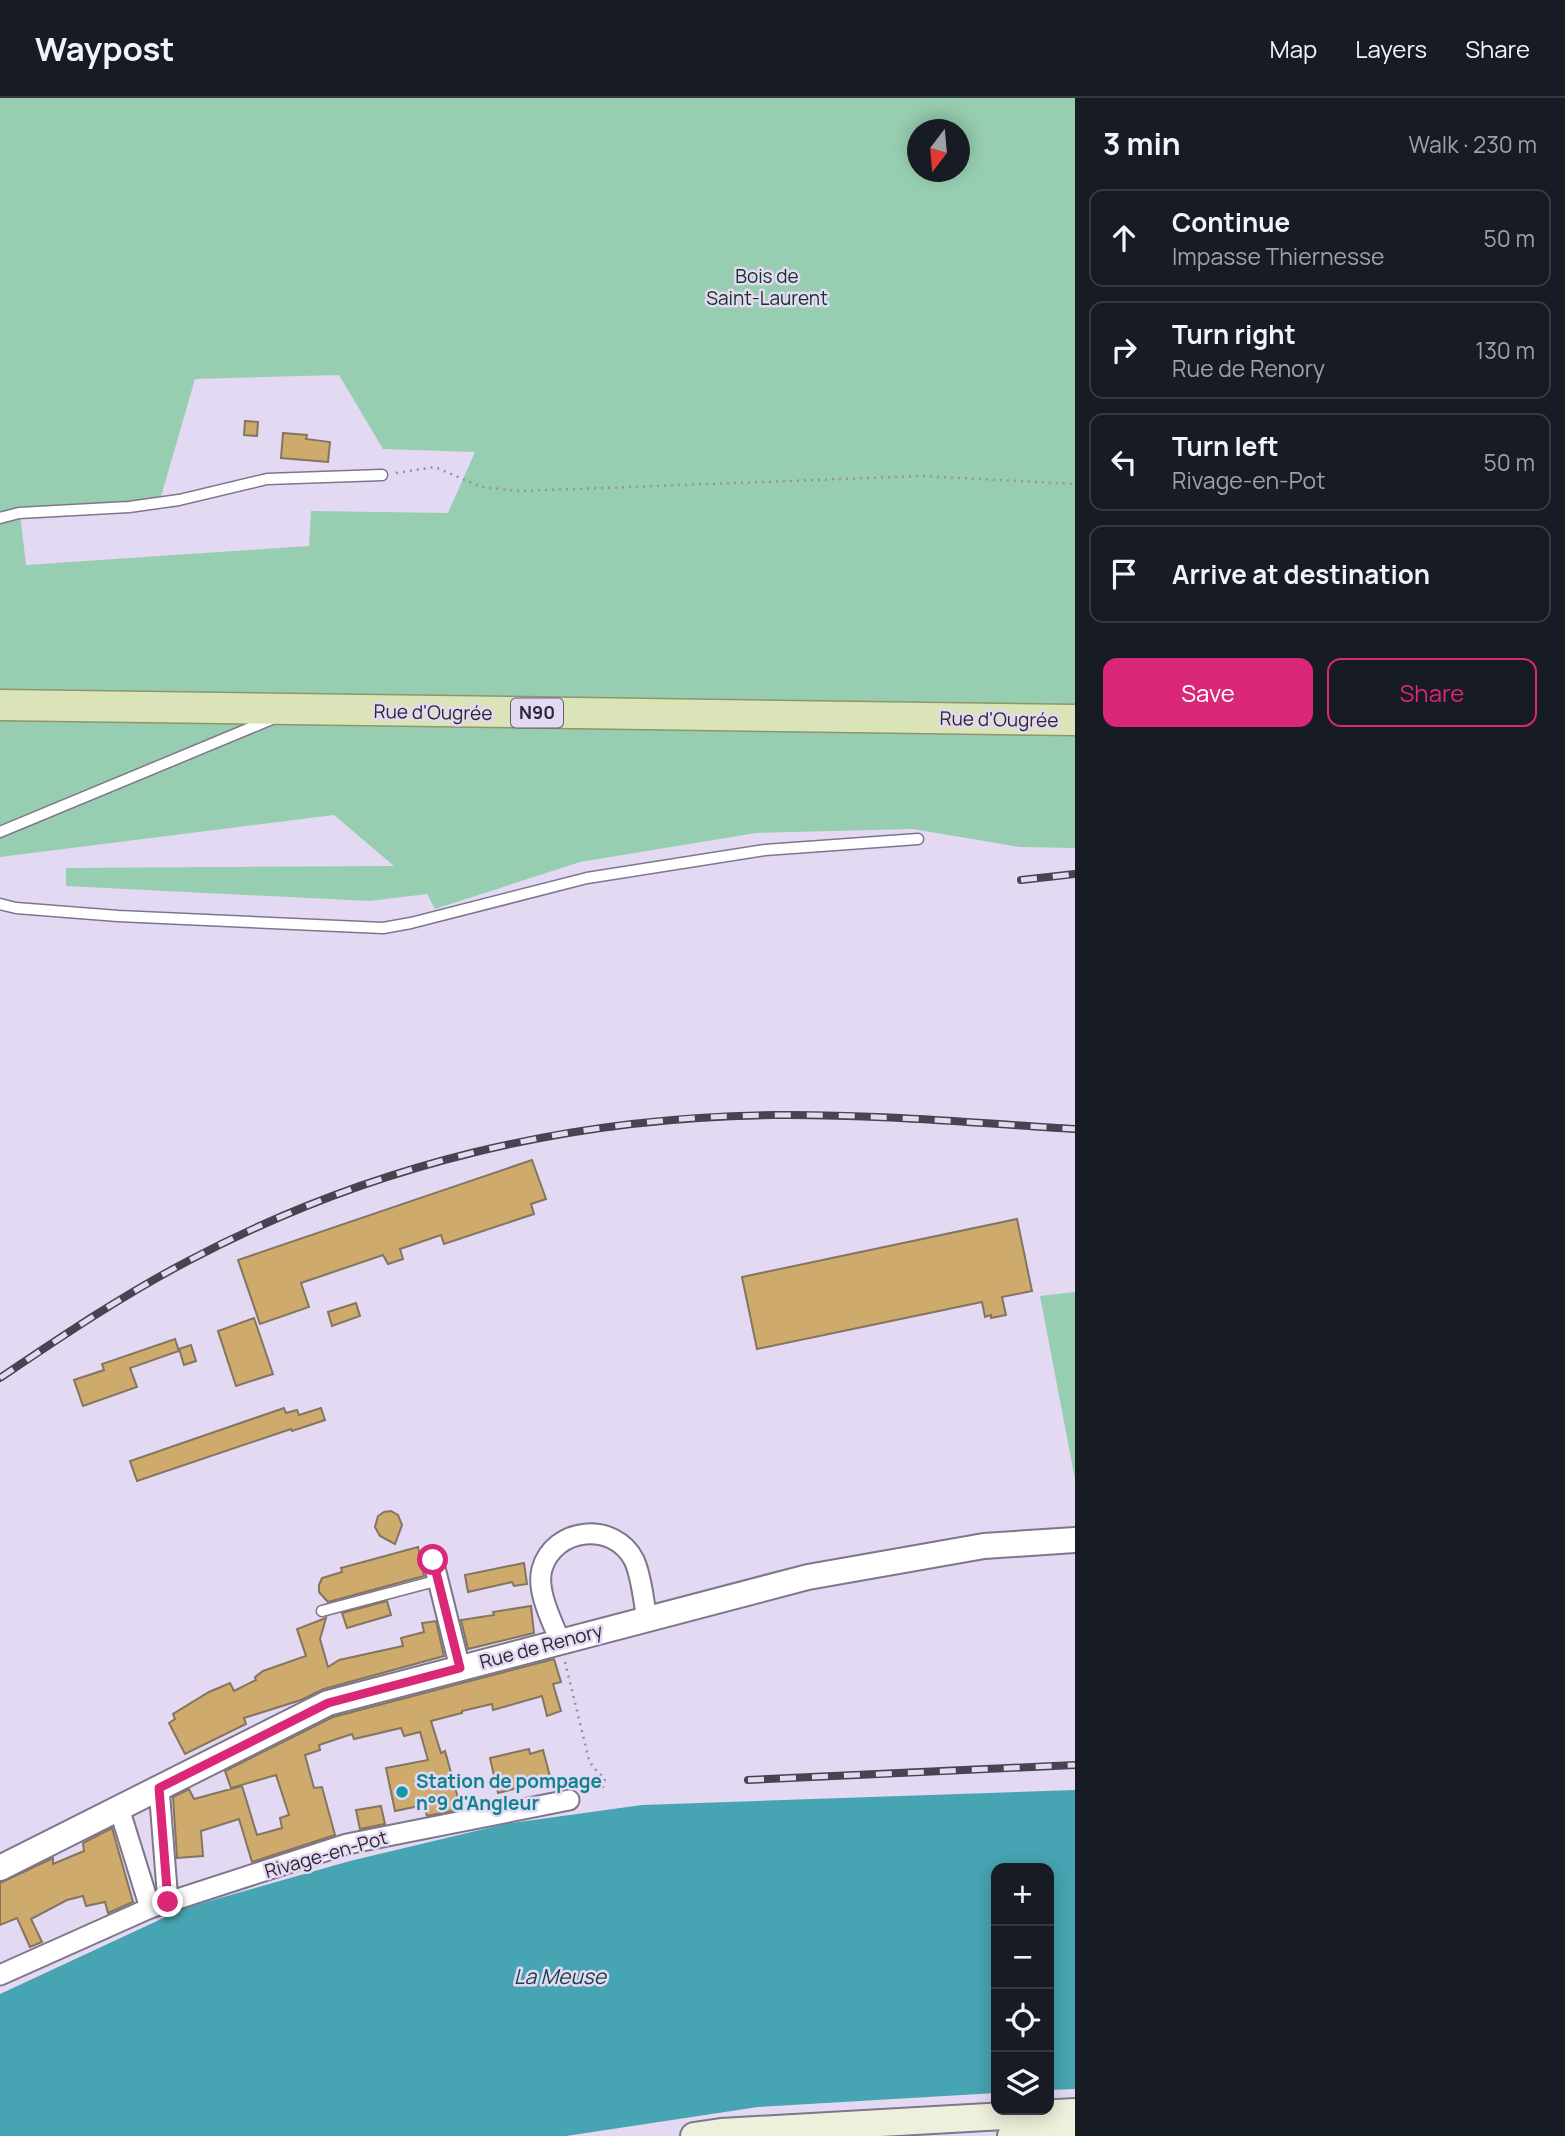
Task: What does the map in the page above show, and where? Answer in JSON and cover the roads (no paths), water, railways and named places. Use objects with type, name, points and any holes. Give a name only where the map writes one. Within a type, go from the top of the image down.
[{"type":"main road","name":"Rue d'Ougrée","points":[[0,705],[1075,720]]},
{"type":"main road","points":[[694,2136],[721,2132],[1075,2112]]},
{"type":"main road","points":[[1011,2136],[1075,2132]]},
{"type":"street","points":[[560,1641],[541,1584],[542,1569],[556,1547],[565,1539],[579,1535],[596,1533],[611,1537],[624,1547],[634,1560],[647,1618]]},
{"type":"street","name":"Rue de Renory","points":[[0,1868],[328,1703],[779,1584],[984,1546],[1075,1539]]},
{"type":"street","points":[[433,1560],[460,1668]]},
{"type":"street","points":[[159,1788],[159,1905]]},
{"type":"street","name":"Rivage-en-Pot","points":[[0,1975],[159,1905],[347,1844],[569,1800]]},
{"type":"street","points":[[119,1808],[159,1905]]},
{"type":"lane","points":[[0,518],[19,513],[129,507],[179,500],[267,479],[382,475]]},
{"type":"lane","points":[[0,832],[295,710]]},
{"type":"lane","points":[[0,904],[16,908],[118,916],[383,928],[587,878],[765,850],[918,839]]},
{"type":"lane","points":[[322,1611],[439,1580]]},
{"type":"water","name":"La Meuse","points":[[1075,1790],[1075,2089],[1054,2090],[1054,1863],[991,1863],[991,2093],[758,2107],[566,2136],[0,2136],[0,1994],[185,1908],[350,1861],[505,1824],[642,1805]]},
{"type":"railway","points":[[1021,880],[1075,874]]},
{"type":"railway","points":[[0,1378],[140,1288],[257,1227],[327,1198],[399,1173],[472,1153],[622,1125],[698,1118],[849,1116],[1075,1129]]},
{"type":"railway","points":[[748,1780],[1075,1765]]},
{"type":"place","name":"Station de pompage n°9 d'Angleur","points":[[402,1792]]},
{"type":"park label","name":"Bois de Saint-Laurent","points":[[767,287]]}]
